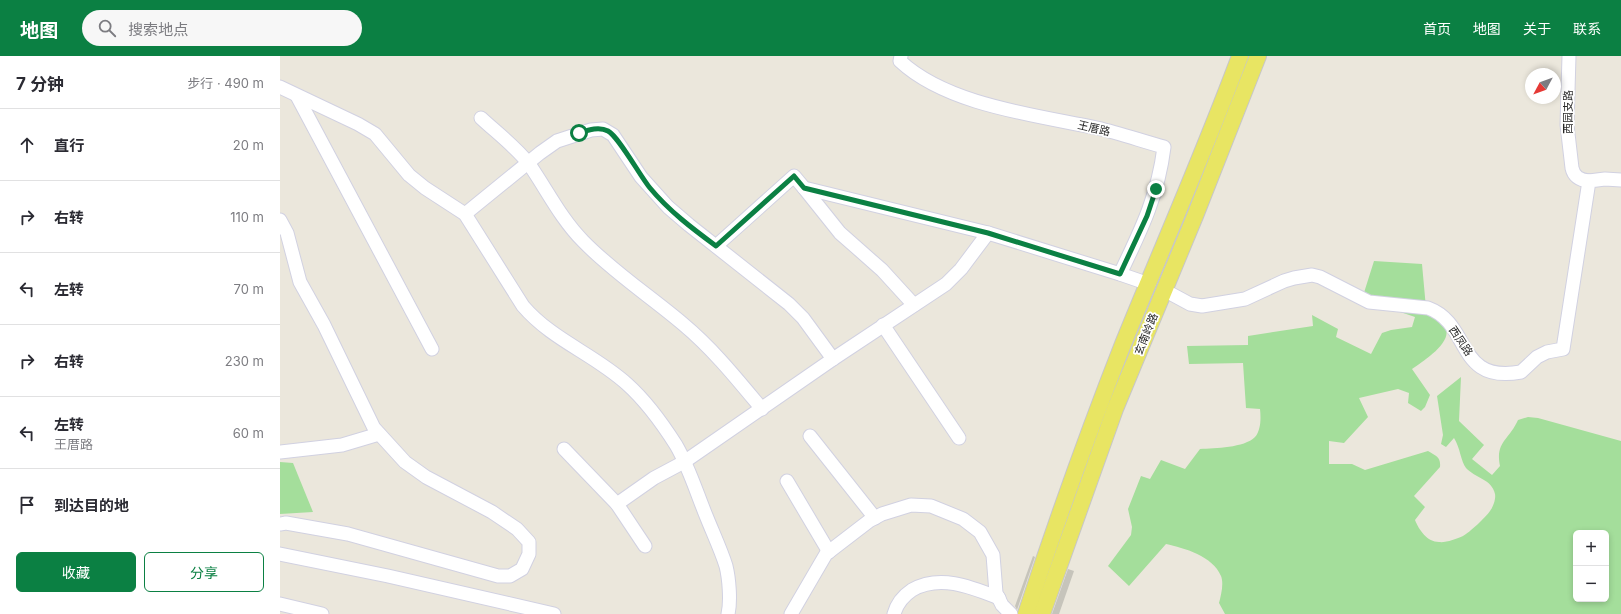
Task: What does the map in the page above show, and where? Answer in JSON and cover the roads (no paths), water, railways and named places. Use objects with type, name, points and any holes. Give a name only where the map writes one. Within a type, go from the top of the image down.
[{"type":"main road","name":"玄南岭路","points":[[1026,614],[1064,502],[1124,344],[1218,116],[1240,56]]},
{"type":"main road","name":"玄南岭路","points":[[1042,614],[1115,409],[1195,216],[1258,56]]},
{"type":"street","name":"西园支路","points":[[1569,56],[1567,125],[1572,168],[1573,172],[1579,179],[1589,181]]},
{"type":"street","name":"王厝路","points":[[900,58],[925,80],[976,101],[1036,116],[1099,129],[1164,147],[1160,176],[1151,206],[1120,274]]},
{"type":"street","points":[[280,87],[358,124],[375,134],[409,175],[425,188],[465,214],[523,306],[532,316],[556,336],[614,373],[649,407],[666,430],[684,462],[726,566],[730,606],[728,614]]},
{"type":"street","points":[[297,96],[432,349]]},
{"type":"street","points":[[481,118],[528,163],[570,227],[581,240],[698,338],[722,362],[762,409]]},
{"type":"street","points":[[465,214],[549,146],[566,137],[591,130],[598,129],[609,131],[641,177],[659,198],[689,225],[795,310],[810,326],[833,359]]},
{"type":"street","points":[[716,246],[794,176],[840,233],[882,270],[914,305]]},
{"type":"street","points":[[1589,181],[1605,179],[1621,180]]},
{"type":"street","name":"西凤路","points":[[1164,290],[1190,304],[1202,306],[1245,299],[1294,278],[1316,276],[1369,302],[1428,308],[1437,312],[1446,320],[1479,367],[1492,373],[1521,372],[1541,354],[1563,349],[1589,181]]},
{"type":"street","points":[[804,188],[988,233],[1149,284]]},
{"type":"street","points":[[280,220],[287,233],[300,282],[324,325],[374,428],[405,462],[426,477],[492,512],[518,529],[529,542],[530,554],[522,569],[510,576],[498,576],[348,534],[286,523],[280,524]]},
{"type":"street","points":[[617,504],[654,478],[684,462],[833,359],[954,278],[988,233]]},
{"type":"street","points":[[883,325],[959,438]]},
{"type":"street","points":[[280,452],[342,445],[379,434]]},
{"type":"street","points":[[810,436],[875,518]]},
{"type":"street","points":[[564,449],[617,504],[645,546]]},
{"type":"street","points":[[787,481],[829,552]]},
{"type":"street","points":[[791,614],[826,554],[875,518],[911,505],[931,506],[963,519],[980,532],[993,555],[996,593],[1002,605],[1011,614]]},
{"type":"street","points":[[280,554],[554,614]]},
{"type":"street","points":[[894,614],[903,596],[922,584],[941,582],[969,586],[999,598]]},
{"type":"street","points":[[280,604],[322,614]]}]
